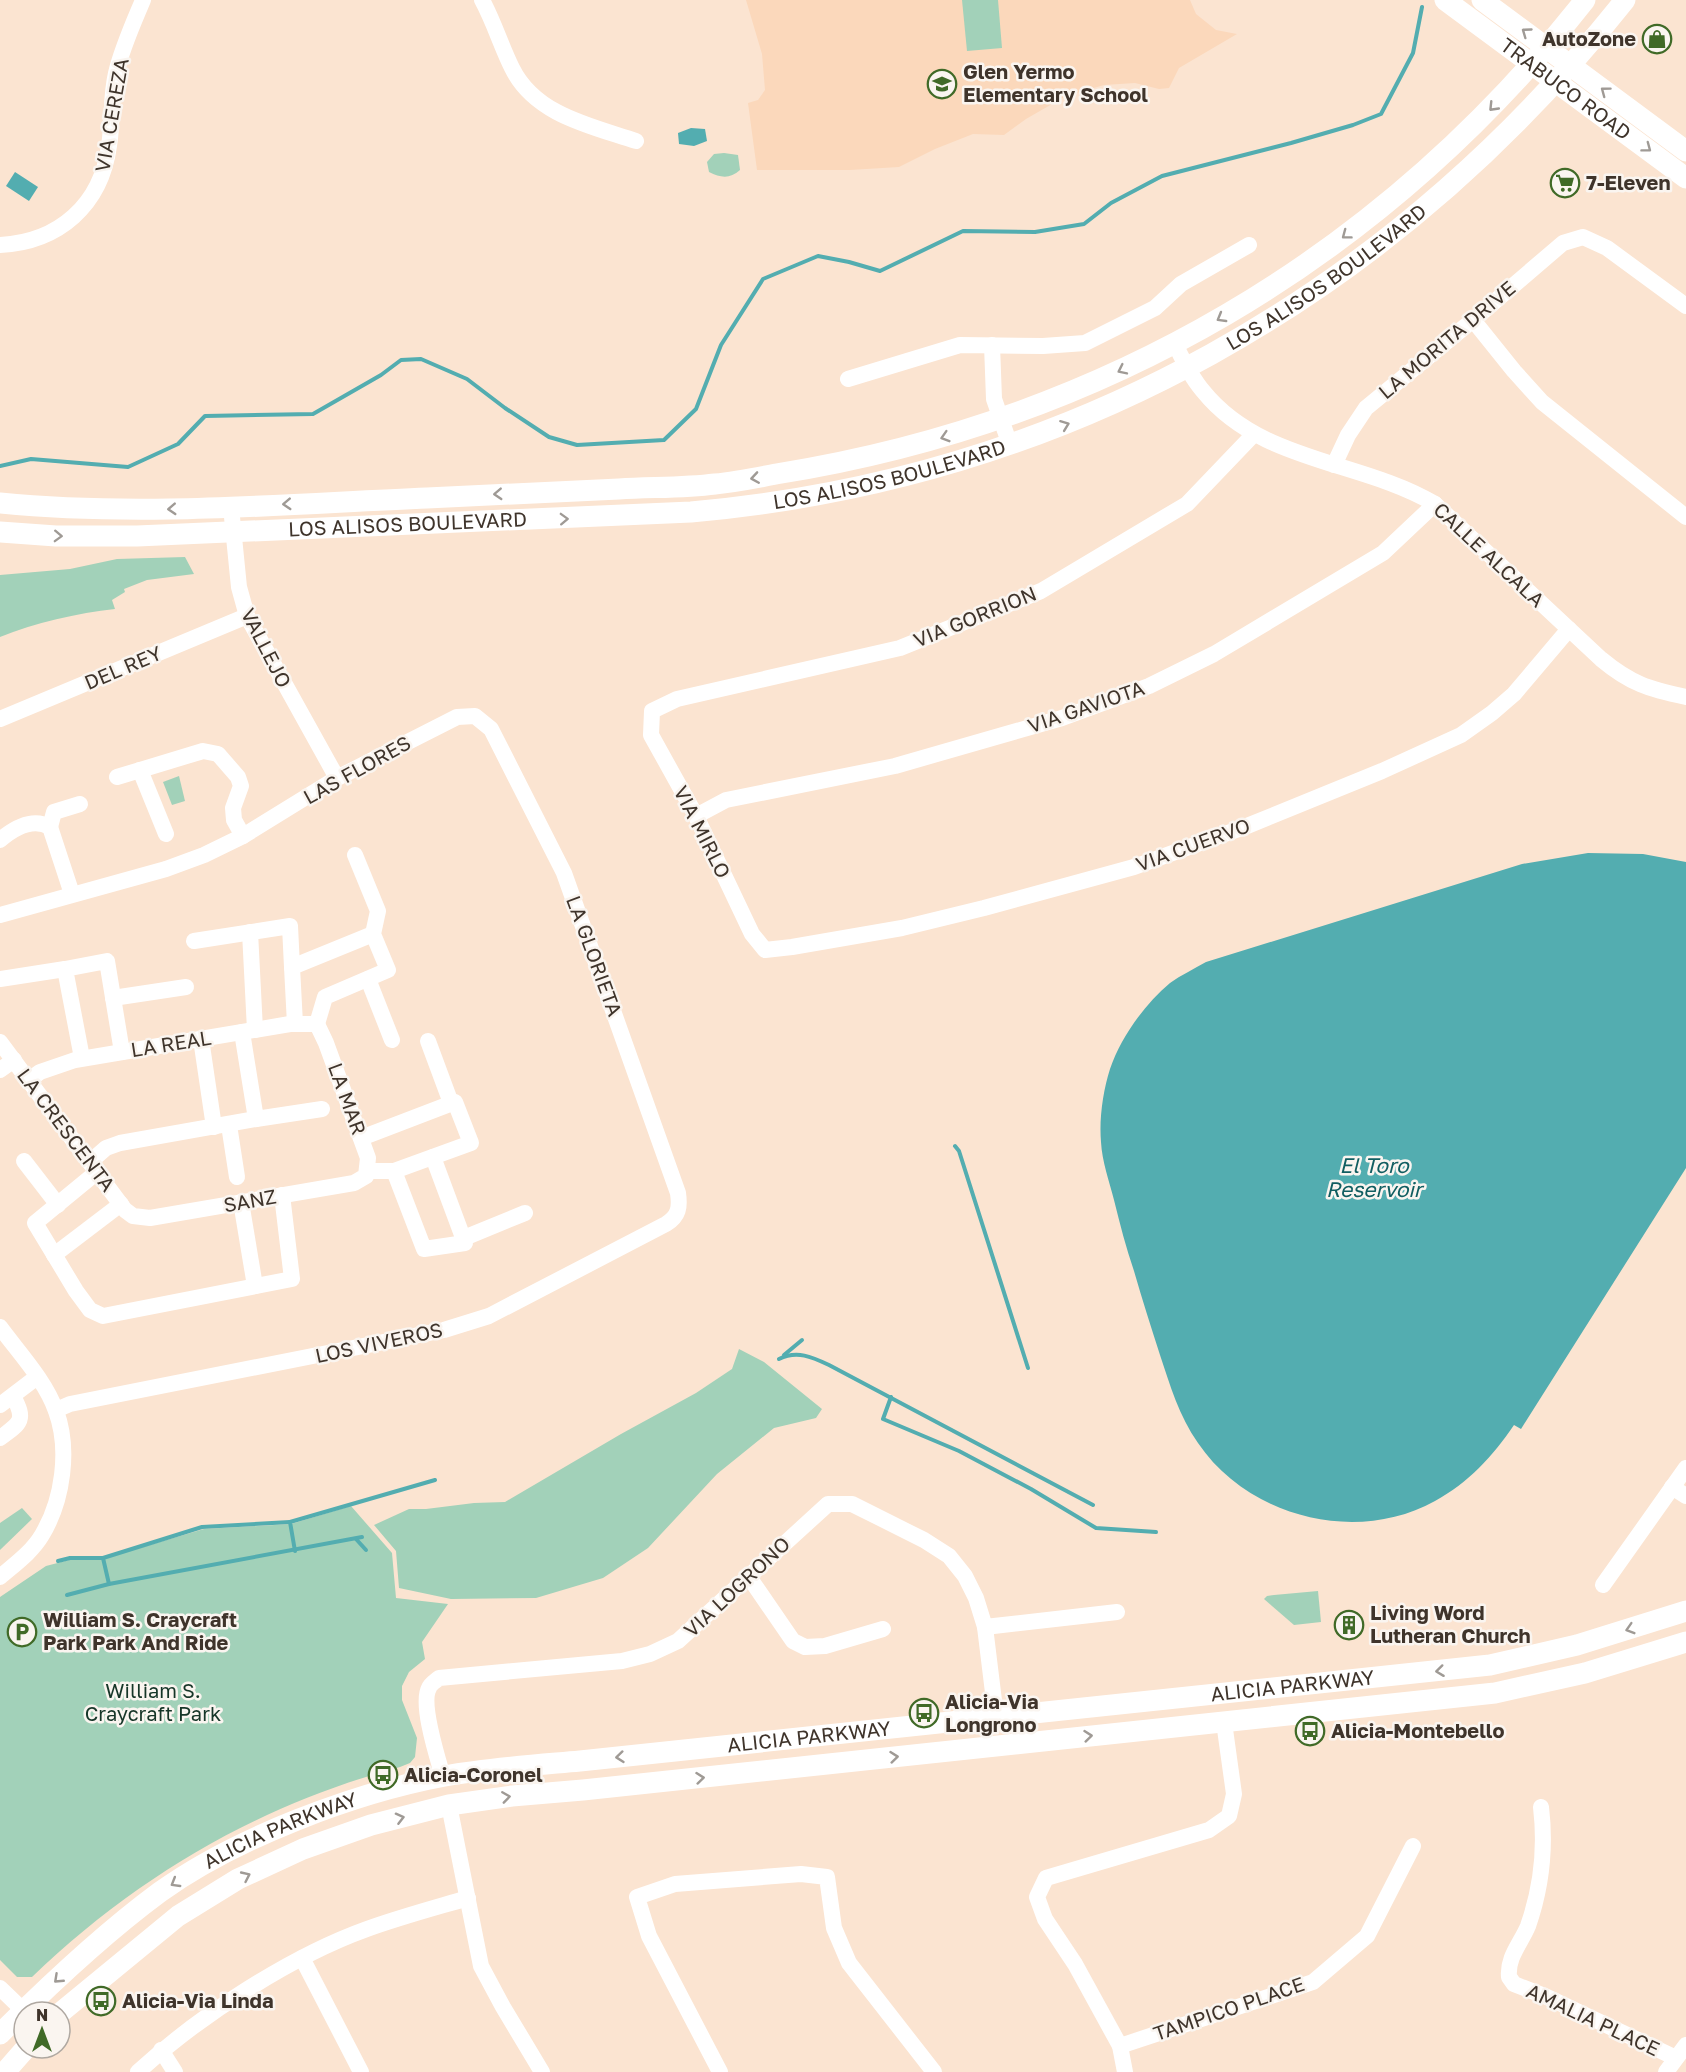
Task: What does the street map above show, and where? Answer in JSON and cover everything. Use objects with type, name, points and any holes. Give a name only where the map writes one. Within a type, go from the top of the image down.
[{"type":"main road","name":"TRABUCO ROAD","points":[[1445,0],[1686,177]]},
{"type":"main road","name":"TRABUCO ROAD","points":[[1482,0],[1686,151]]},
{"type":"main road","name":"LOS ALISOS BOULEVARD","points":[[0,503],[49,508],[151,510],[715,484],[817,468],[881,454],[1001,419],[1104,378],[1174,344],[1267,290],[1327,250],[1380,210],[1461,138],[1547,48],[1584,0]]},
{"type":"main road","name":"LOS ALISOS BOULEVARD","points":[[0,532],[96,537],[650,515],[731,509],[863,487],[939,468],[1010,446],[1101,409],[1188,368],[1278,316],[1344,271],[1387,238],[1479,159],[1556,81],[1625,0]]},
{"type":"main road","name":"ALICIA PARKWAY","points":[[37,2000],[93,1947],[161,1892],[225,1853],[292,1822],[363,1797],[443,1777],[508,1767],[1490,1665],[1577,1645],[1686,1611]]},
{"type":"main road","name":"ALICIA PARKWAY","points":[[72,2003],[178,1916],[238,1879],[303,1849],[361,1828],[449,1805],[512,1796],[1360,1709],[1495,1693],[1585,1673],[1686,1642]]},
{"type":"main road","points":[[1130,1703],[1176,1712],[1203,1711],[1224,1722],[1243,1706],[1326,1695],[1356,1680]]},
{"type":"main road","points":[[443,1777],[449,1805]]},
{"type":"main road","name":"ALICIA PARKWAY","points":[[0,2034],[12,2023]]},
{"type":"main road","points":[[5,2072],[16,2060]]},
{"type":"street","name":"VIA CEREZA","points":[[0,245],[23,242],[57,230],[73,218],[94,192],[106,163],[116,74],[143,0]]},
{"type":"street","points":[[482,0],[513,69],[526,89],[543,104],[582,124],[636,141]]},
{"type":"street","name":"LA MORITA DRIVE","points":[[1334,465],[1348,435],[1366,408],[1563,243],[1583,237],[1607,248],[1686,306]]},
{"type":"street","points":[[848,379],[960,345],[1043,346],[1085,342],[1155,308],[1181,284],[1249,245]]},
{"type":"street","points":[[1473,320],[1542,402],[1686,517]]},
{"type":"street","name":"CALLE ALCALA","points":[[1174,344],[1204,392],[1220,409],[1254,434],[1292,452],[1413,491],[1435,504],[1621,676],[1644,687],[1686,697]]},
{"type":"street","points":[[992,345],[993,399],[1010,446]]},
{"type":"street","name":"VIA GORRION","points":[[652,711],[677,699],[900,648],[1041,591],[1187,504],[1254,434]]},
{"type":"street","name":"VIA GAVIOTA","points":[[696,816],[726,800],[895,766],[1062,718],[1149,686],[1214,654],[1383,553],[1435,504]]},
{"type":"street","name":"VALLEJO","points":[[231,507],[239,586],[247,616],[337,778]]},
{"type":"street","name":"DEL REY","points":[[0,719],[247,616]]},
{"type":"street","name":"VIA CUERVO","points":[[765,950],[891,930],[984,908],[1134,867],[1247,826],[1382,771],[1461,735],[1492,713],[1514,693],[1569,629]]},
{"type":"street","name":"VIA MIRLO","points":[[652,711],[651,735],[696,816],[753,934],[765,950]]},
{"type":"street","name":"LAS FLORES","points":[[0,915],[166,869],[204,855],[243,836],[337,778],[457,717],[475,716]]},
{"type":"street","name":"LA GLORIETA","points":[[475,716],[491,729],[564,873],[678,1192],[680,1203],[678,1212]]},
{"type":"street","points":[[117,777],[203,751],[218,754],[238,777],[241,786],[233,808],[234,820],[243,836]]},
{"type":"street","points":[[140,770],[166,834]]},
{"type":"street","points":[[72,894],[50,827],[54,812],[80,804]]},
{"type":"street","points":[[0,840],[11,831],[35,822],[50,827]]},
{"type":"street","points":[[317,1024],[325,998],[388,970],[373,934],[378,911],[355,855]]},
{"type":"street","points":[[194,940],[290,926],[295,1024]]},
{"type":"street","points":[[250,932],[249,1031],[256,1119]]},
{"type":"street","points":[[292,967],[373,934]]},
{"type":"street","points":[[0,979],[106,961],[122,1052]]},
{"type":"street","points":[[65,969],[82,1058]]},
{"type":"street","points":[[368,979],[392,1040]]},
{"type":"street","points":[[113,998],[186,987]]},
{"type":"street","name":"LA REAL","points":[[29,1080],[53,1066],[82,1058],[295,1024],[317,1024]]},
{"type":"street","name":"LA MAR","points":[[317,1024],[368,1158],[366,1173]]},
{"type":"street","points":[[201,1039],[237,1177]]},
{"type":"street","points":[[361,1138],[451,1103],[428,1041]]},
{"type":"street","name":"LA CRESCENTA","points":[[0,1042],[121,1204],[133,1216]]},
{"type":"street","points":[[0,1070],[14,1060]]},
{"type":"street","name":"SANZ","points":[[133,1216],[150,1218],[354,1183],[366,1173],[394,1171],[471,1143],[455,1102],[451,1103]]},
{"type":"street","points":[[282,1195],[292,1279],[103,1316],[90,1310],[76,1291],[35,1223],[58,1205],[94,1167],[106,1149],[120,1143],[322,1109]]},
{"type":"street","points":[[394,1171],[424,1249],[465,1244],[433,1157]]},
{"type":"street","points":[[24,1161],[58,1205]]},
{"type":"street","points":[[241,1202],[255,1286]]},
{"type":"street","points":[[54,1255],[121,1204]]},
{"type":"street","name":"LOS VIVEROS","points":[[56,1410],[70,1404],[444,1330],[489,1316],[666,1224],[678,1212]]},
{"type":"street","points":[[464,1238],[525,1213]]},
{"type":"street","points":[[0,1327],[37,1377],[56,1410],[61,1430],[63,1455],[61,1482],[51,1516],[42,1535],[28,1553],[0,1576]]},
{"type":"street","points":[[0,1438],[18,1425],[20,1420],[21,1410],[6,1400],[37,1377]]},
{"type":"street","points":[[1603,1585],[1679,1492],[1686,1468]]},
{"type":"street","name":"VIA LOGRONO","points":[[443,1777],[432,1740],[426,1703],[429,1687],[439,1678],[622,1661],[650,1654],[678,1641],[828,1504],[852,1504],[924,1540],[949,1556],[965,1576],[976,1598],[985,1627],[996,1718]]},
{"type":"street","points":[[749,1577],[793,1641],[805,1647],[825,1646],[883,1629]]},
{"type":"street","points":[[985,1627],[1117,1612]]},
{"type":"street","points":[[1125,2072],[1120,2046],[1075,1964],[1045,1919],[1036,1897],[1046,1878],[1209,1830],[1229,1816],[1234,1794],[1224,1722]]},
{"type":"street","points":[[449,1805],[481,1966],[542,2072]]},
{"type":"street","name":"AMALIA PLACE","points":[[1541,1807],[1545,1837],[1543,1869],[1527,1929],[1511,1957],[1509,1977],[1514,1983],[1676,2058]]},
{"type":"street","name":"TAMPICO PLACE","points":[[1120,2046],[1313,1982],[1367,1936],[1413,1846]]},
{"type":"street","points":[[720,2072],[649,1936],[637,1897],[675,1884],[801,1874],[827,1877],[834,1928],[849,1963],[934,2072]]},
{"type":"street","points":[[138,2072],[161,2050],[244,1992],[302,1958],[366,1929],[468,1898]]},
{"type":"street","points":[[302,1958],[361,2072]]},
{"type":"street","points":[[0,1988],[13,2000]]},
{"type":"street","points":[[161,2050],[175,2072]]},
{"type":"shaded area","name":"Glen Yermo Elementary School","points":[[746,0],[1190,0],[1196,14],[1216,30],[1237,34],[1179,68],[1169,88],[1159,89],[1135,83],[1104,85],[1066,96],[1026,119],[1004,135],[973,134],[899,167],[850,170],[757,170],[748,103],[758,100],[765,90],[762,54]]},
{"type":"green space","points":[[962,0],[998,0],[1002,48],[967,51]]},
{"type":"green space","points":[[714,154],[738,155],[740,170],[725,177],[709,172],[707,162]]},
{"type":"green space","points":[[185,557],[194,574],[147,580],[124,589],[125,592],[112,600],[115,609],[56,619],[0,637],[0,575],[70,569],[117,559]]},
{"type":"green space","points":[[179,776],[185,801],[172,805],[163,782]]},
{"type":"green space","points":[[739,1349],[764,1362],[822,1409],[816,1418],[774,1428],[717,1474],[648,1548],[603,1578],[536,1598],[451,1599],[399,1588],[396,1551],[374,1525],[409,1509],[505,1502],[696,1393],[732,1369]]},
{"type":"green space","name":"William S. Craycraft Park","points":[[351,1506],[392,1553],[396,1598],[448,1604],[422,1642],[425,1659],[409,1672],[402,1686],[402,1700],[417,1738],[415,1757],[410,1763],[400,1767],[298,1802],[202,1848],[157,1876],[114,1907],[32,1977],[17,1977],[0,1960],[0,1597],[46,1566],[69,1560],[102,1559],[204,1529],[291,1524]]},
{"type":"green space","points":[[22,1508],[32,1519],[0,1550],[0,1523]]},
{"type":"green space","points":[[1318,1591],[1321,1622],[1294,1625],[1264,1599],[1267,1596]]},
{"type":"water","points":[[691,128],[705,129],[707,141],[694,146],[679,144],[678,133]]},
{"type":"water","points":[[15,172],[38,187],[29,201],[6,186]]},
{"type":"water","name":"El Toro Reservoir","points":[[1588,853],[1643,854],[1686,862],[1686,1168],[1521,1429],[1514,1425],[1488,1458],[1458,1486],[1435,1501],[1404,1514],[1372,1521],[1338,1521],[1306,1516],[1274,1505],[1245,1489],[1219,1469],[1191,1433],[1167,1378],[1126,1245],[1102,1149],[1101,1124],[1104,1096],[1110,1069],[1120,1045],[1142,1011],[1160,992],[1174,980],[1206,962],[1522,864]]},
{"type":"waterway","points":[[0,466],[31,459],[128,467],[178,444],[205,416],[313,414],[381,375],[401,360],[421,359],[467,379],[549,437],[577,445],[664,440],[696,409],[721,345],[763,279],[818,256],[880,271],[963,231],[1035,232],[1084,224],[1111,203],[1162,176],[1291,143],[1353,125],[1381,114],[1413,53],[1422,7]]},
{"type":"waterway","points":[[955,1146],[959,1151],[1028,1368]]},
{"type":"waterway","points":[[784,1355],[802,1340]]},
{"type":"waterway","points":[[779,1359],[798,1355],[829,1365],[1093,1505]]},
{"type":"waterway","points":[[891,1397],[883,1419],[959,1451],[1031,1489],[1096,1528],[1156,1532]]},
{"type":"waterway","points":[[295,1551],[290,1522],[435,1480]]},
{"type":"waterway","points":[[109,1584],[103,1558],[202,1527],[290,1522]]},
{"type":"waterway","points":[[67,1595],[109,1584],[362,1537]]},
{"type":"waterway","points":[[356,1539],[366,1550]]},
{"type":"waterway","points":[[58,1561],[70,1558],[103,1558]]},
{"type":"place","name":"AutoZone","points":[[1657,39]]},
{"type":"place","name":"Glen Yermo Elementary School","points":[[942,84]]},
{"type":"place","name":"7-Eleven","points":[[1565,183]]},
{"type":"place","name":"Living Word Lutheran Church","points":[[1349,1625]]},
{"type":"place","name":"William S. Craycraft Park Park And Ride","points":[[22,1632]]},
{"type":"place","name":"Alicia-Via Longrono","points":[[924,1713]]},
{"type":"place","name":"Alicia-Montebello","points":[[1310,1731]]},
{"type":"place","name":"Alicia-Coronel","points":[[383,1775]]},
{"type":"place","name":"Alicia-Via Linda","points":[[101,2001]]}]
